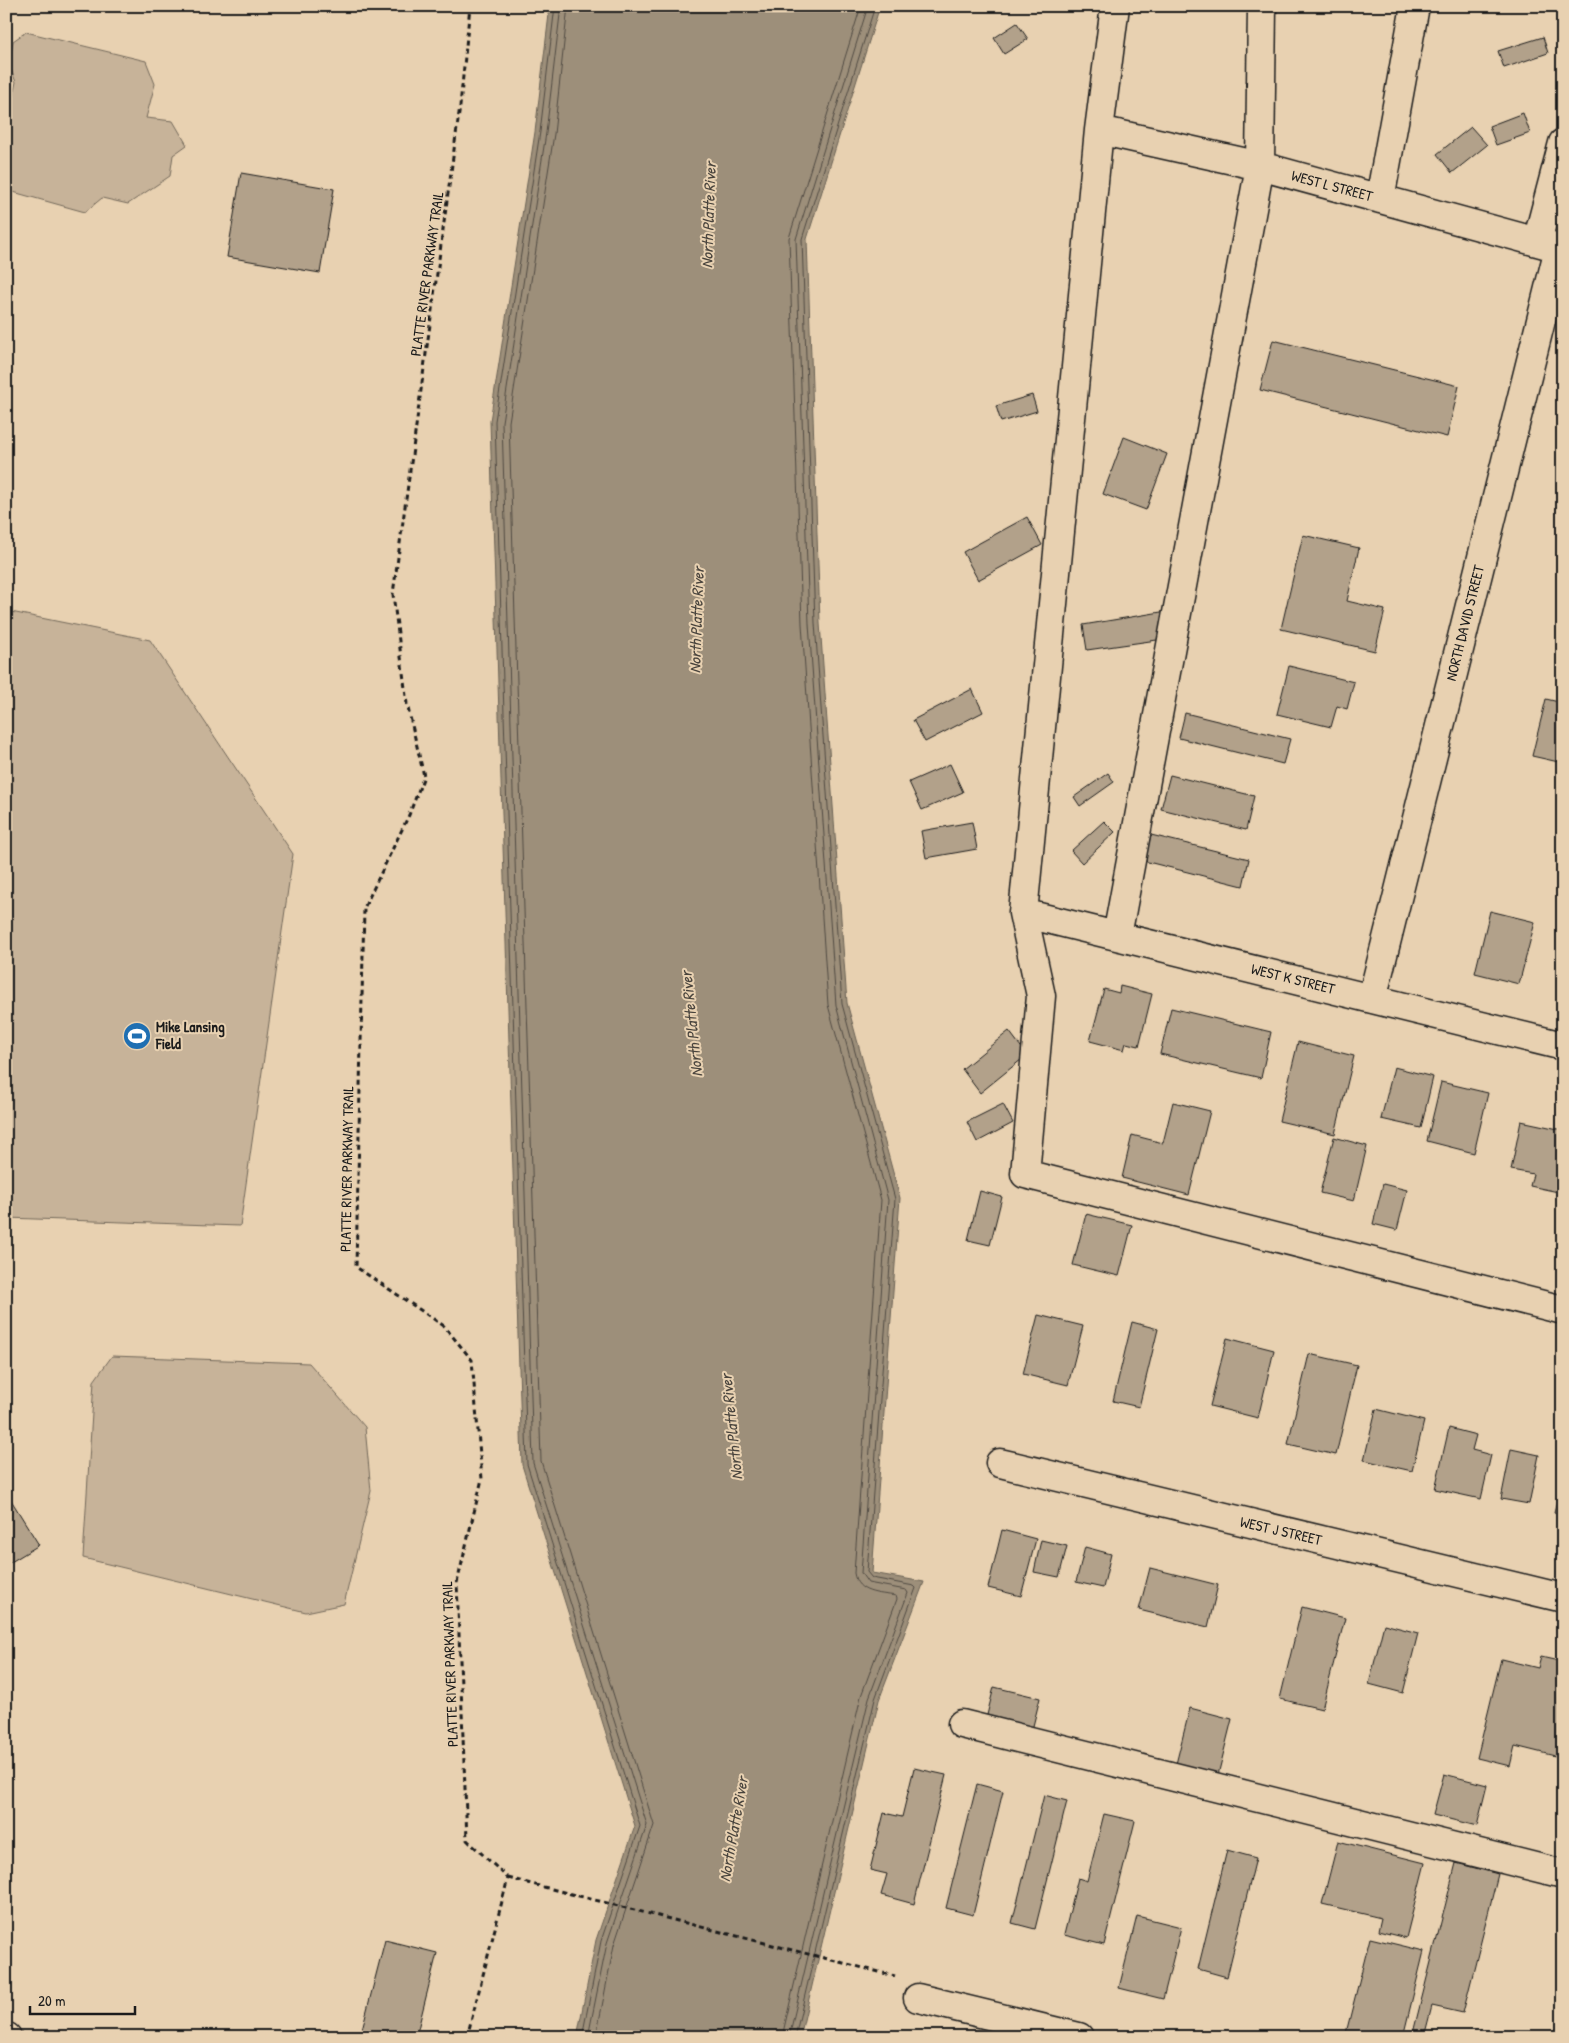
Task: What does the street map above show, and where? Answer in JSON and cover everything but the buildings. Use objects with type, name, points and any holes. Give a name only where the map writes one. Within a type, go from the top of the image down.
[{"type":"street","points":[[1115,6],[1099,130],[1023,913],[1041,996],[1025,1174],[1563,1310]]},
{"type":"street","points":[[1117,936],[1260,166],[1262,6]]},
{"type":"street","points":[[1380,199],[1415,6]]},
{"type":"street","name":"WEST L STREET","points":[[1099,130],[1260,166],[1553,246]]},
{"type":"street","name":"NORTH DAVID STREET","points":[[1372,999],[1553,246],[1563,143]]},
{"type":"street","name":"WEST K STREET","points":[[1023,913],[1563,1046]]},
{"type":"street","name":"WEST J STREET","points":[[1000,1463],[1563,1598]]},
{"type":"street","points":[[962,1724],[1563,1874]]},
{"type":"street","points":[[918,1998],[1079,2037]]},
{"type":"path","name":"PLATTE RIVER PARKWAY TRAIL","points":[[470,6],[460,106],[393,594],[406,704],[424,776],[409,815],[364,908],[356,1267],[444,1326],[472,1360],[482,1479],[457,1582],[467,1840],[508,1878]]},
{"type":"path","points":[[467,2037],[508,1878],[893,1975],[918,1998]]},
{"type":"shaded area","points":[[26,32],[146,61],[155,84],[146,118],[173,121],[187,145],[173,155],[170,176],[128,204],[102,198],[85,212],[6,190],[6,107],[11,104],[16,82],[9,65],[13,41]]},
{"type":"shaded area","name":"Mike Lansing Field","points":[[6,611],[150,640],[293,854],[240,1226],[6,1218]]},
{"type":"shaded area","points":[[112,1356],[309,1363],[365,1427],[371,1491],[344,1604],[306,1612],[83,1558],[94,1381]]},
{"type":"water","name":"North Platte River","points":[[550,6],[880,6],[807,239],[820,623],[847,1003],[900,1198],[872,1573],[924,1582],[879,1700],[800,2037],[577,2037],[596,1940],[635,1826],[522,1465],[490,421],[535,132]]},
{"type":"place","name":"Mike Lansing Field","points":[[137,1036]]}]
